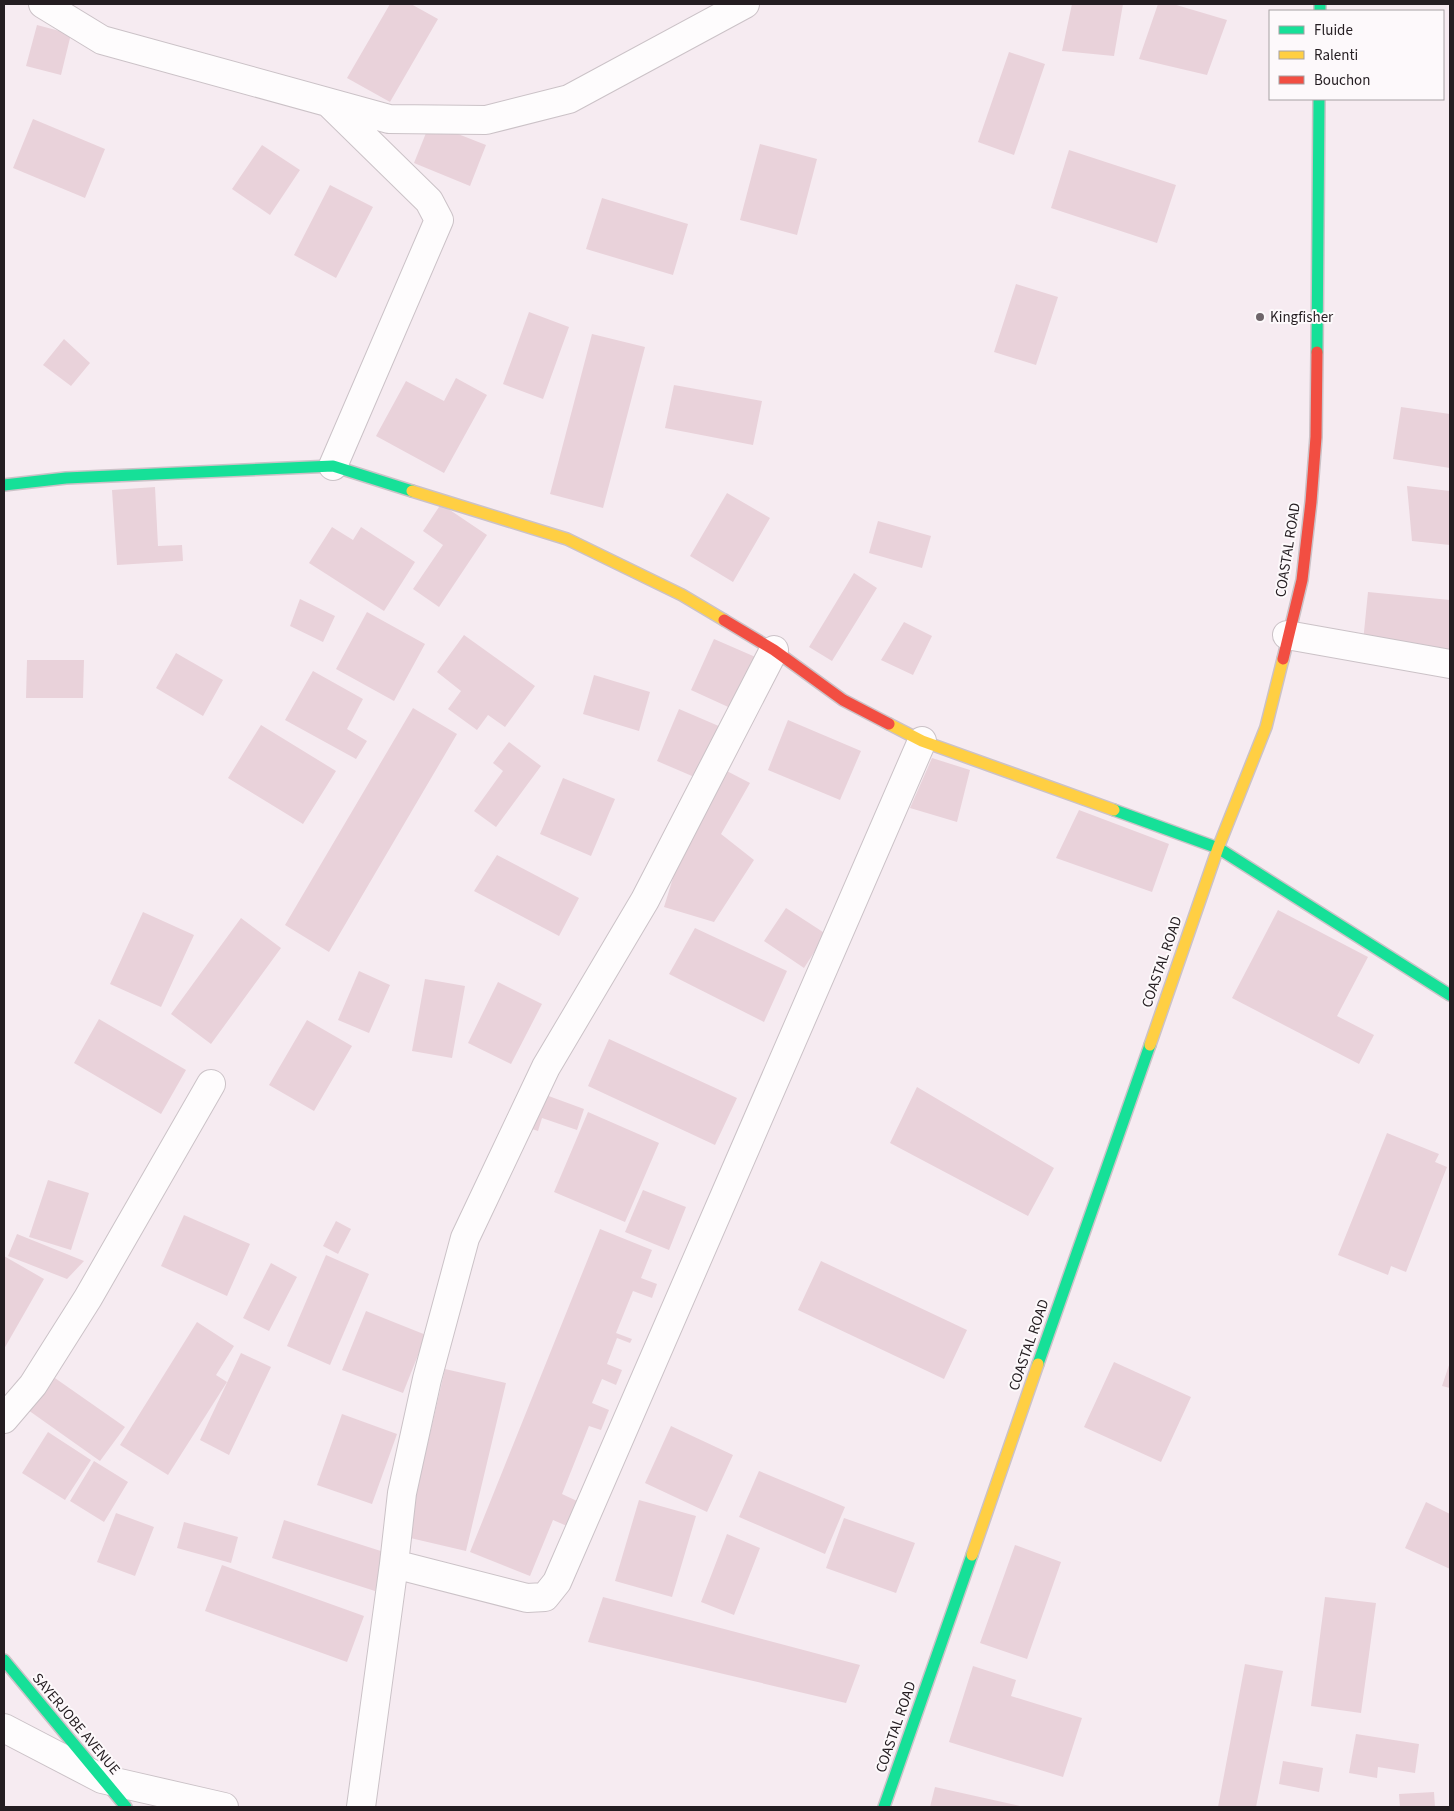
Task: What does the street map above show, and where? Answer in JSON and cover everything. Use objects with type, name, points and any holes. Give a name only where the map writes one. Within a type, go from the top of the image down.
[{"type":"main road","name":"COASTAL ROAD","points":[[884,1807],[1218,848],[1266,727],[1302,580],[1311,502],[1316,437],[1319,100]]},
{"type":"main road","points":[[4,485],[66,478],[332,466],[567,539],[682,595],[774,650],[843,700],[922,741],[1218,848],[1450,995]]},
{"type":"main road","name":"SAYERJOBE AVENUE","points":[[4,1660],[126,1807]]},
{"type":"street","points":[[43,4],[102,40],[389,119],[486,120],[569,99],[744,4]]},
{"type":"street","points":[[329,103],[429,201],[439,220],[332,466]]},
{"type":"street","points":[[1287,635],[1450,664]]},
{"type":"street","points":[[361,1807],[402,1493],[427,1379],[464,1238],[546,1067],[645,900],[774,650]]},
{"type":"street","points":[[394,1564],[527,1598],[545,1597],[557,1582],[922,741]]},
{"type":"street","points":[[4,1418],[33,1385],[88,1298],[211,1084]]},
{"type":"street","points":[[4,1728],[102,1779],[224,1807]]},
{"type":"building","points":[[390,4],[411,4],[438,19],[390,102],[347,78]]},
{"type":"building","points":[[1072,4],[1123,4],[1114,56],[1062,51]]},
{"type":"building","points":[[1158,4],[1173,4],[1227,20],[1207,75],[1139,59]]},
{"type":"building","points":[[37,25],[71,34],[61,75],[26,66]]},
{"type":"building","points":[[1009,52],[1045,64],[1014,155],[978,142]]},
{"type":"building","points":[[33,119],[105,149],[85,198],[13,168]]},
{"type":"building","points":[[430,123],[486,145],[470,186],[414,163]]},
{"type":"building","points":[[760,144],[817,159],[797,235],[740,220]]},
{"type":"building","points":[[262,145],[300,170],[270,215],[232,189]]},
{"type":"building","points":[[1069,150],[1176,185],[1157,243],[1051,208]]},
{"type":"building","points":[[330,185],[373,207],[336,278],[294,255]]},
{"type":"building","points":[[602,198],[688,224],[673,275],[586,249]]},
{"type":"building","points":[[1016,284],[1058,297],[1036,365],[994,352]]},
{"type":"building","points":[[529,312],[569,327],[543,399],[503,384]]},
{"type":"building","points":[[592,334],[645,347],[603,508],[550,494]]},
{"type":"building","points":[[64,339],[90,363],[71,386],[43,365]]},
{"type":"building","points":[[456,378],[487,395],[444,473],[376,436],[406,381],[444,401]]},
{"type":"building","points":[[674,385],[762,401],[753,445],[665,428]]},
{"type":"building","points":[[1401,407],[1450,414],[1450,468],[1393,459]]},
{"type":"building","points":[[1407,486],[1450,491],[1450,545],[1412,541]]},
{"type":"building","points":[[155,487],[158,546],[182,545],[183,561],[117,565],[112,490]]},
{"type":"building","points":[[727,493],[770,518],[733,582],[690,556]]},
{"type":"building","points":[[441,504],[487,535],[439,607],[413,589],[443,545],[423,531]]},
{"type":"building","points":[[878,521],[931,536],[922,568],[869,553]]},
{"type":"building","points":[[332,527],[353,540],[361,527],[415,562],[384,611],[309,563]]},
{"type":"building","points":[[854,573],[877,588],[832,661],[809,647]]},
{"type":"building","points":[[1368,592],[1450,600],[1450,651],[1363,642]]},
{"type":"building","points":[[300,599],[335,616],[323,642],[290,626]]},
{"type":"building","points":[[367,612],[425,644],[394,701],[336,669]]},
{"type":"building","points":[[904,622],[932,636],[913,675],[881,660]]},
{"type":"building","points":[[464,635],[535,686],[505,727],[488,715],[477,730],[448,709],[461,691],[437,672]]},
{"type":"building","points":[[714,639],[760,659],[737,711],[691,690]]},
{"type":"building","points":[[176,653],[223,680],[203,716],[156,688]]},
{"type":"building","points":[[27,660],[84,660],[83,698],[26,698]]},
{"type":"building","points":[[313,671],[363,699],[347,729],[367,741],[356,759],[285,720]]},
{"type":"building","points":[[594,675],[650,692],[639,731],[583,714]]},
{"type":"building","points":[[413,708],[457,734],[329,952],[285,925]]},
{"type":"building","points":[[679,709],[728,730],[706,782],[657,761]]},
{"type":"building","points":[[788,720],[861,751],[840,800],[768,770]]},
{"type":"building","points":[[261,725],[336,771],[303,824],[228,778]]},
{"type":"building","points":[[509,742],[541,766],[496,827],[474,811],[503,771],[493,763]]},
{"type":"building","points":[[932,758],[970,770],[957,822],[910,808]]},
{"type":"building","points":[[721,768],[750,783],[721,834],[754,860],[714,922],[664,907],[691,820]]},
{"type":"building","points":[[563,778],[615,799],[591,856],[540,834]]},
{"type":"building","points":[[1079,810],[1169,844],[1152,892],[1056,858]]},
{"type":"building","points":[[497,855],[579,898],[559,936],[474,891]]},
{"type":"building","points":[[786,908],[826,934],[804,968],[764,941]]},
{"type":"building","points":[[1278,910],[1368,957],[1337,1016],[1374,1035],[1359,1064],[1232,998]]},
{"type":"building","points":[[143,912],[194,935],[161,1007],[110,984]]},
{"type":"building","points":[[241,918],[281,948],[211,1044],[171,1014]]},
{"type":"building","points":[[695,928],[787,971],[764,1022],[669,974]]},
{"type":"building","points":[[359,971],[390,985],[369,1033],[338,1020]]},
{"type":"building","points":[[425,979],[465,986],[452,1058],[412,1051]]},
{"type":"building","points":[[498,982],[542,1004],[511,1064],[468,1043]]},
{"type":"building","points":[[99,1019],[186,1070],[161,1114],[74,1063]]},
{"type":"building","points":[[307,1020],[352,1046],[314,1111],[269,1085]]},
{"type":"building","points":[[609,1039],[737,1098],[715,1145],[588,1086]]},
{"type":"building","points":[[917,1087],[1054,1168],[1028,1216],[890,1143]]},
{"type":"building","points":[[535,1091],[584,1109],[577,1130],[542,1118],[538,1131],[523,1126]]},
{"type":"building","points":[[588,1112],[659,1143],[625,1222],[554,1192]]},
{"type":"building","points":[[1387,1133],[1439,1154],[1435,1162],[1447,1167],[1406,1272],[1391,1266],[1388,1275],[1338,1255]]},
{"type":"building","points":[[48,1180],[89,1193],[71,1250],[29,1237]]},
{"type":"building","points":[[643,1190],[686,1207],[669,1250],[625,1232]]},
{"type":"building","points":[[184,1215],[250,1244],[227,1296],[161,1266]]},
{"type":"building","points":[[336,1221],[351,1229],[338,1254],[323,1246]]},
{"type":"building","points":[[600,1229],[652,1250],[641,1278],[657,1284],[652,1298],[633,1291],[616,1333],[632,1339],[630,1343],[617,1338],[607,1364],[622,1370],[616,1385],[602,1379],[592,1403],[609,1410],[601,1430],[589,1426],[562,1494],[577,1501],[567,1526],[553,1520],[530,1576],[470,1552]]},
{"type":"building","points":[[17,1234],[84,1261],[67,1279],[8,1256]]},
{"type":"building","points":[[326,1255],[369,1274],[330,1365],[287,1346]]},
{"type":"building","points":[[4,1256],[44,1279],[4,1349]]},
{"type":"building","points":[[821,1261],[967,1330],[944,1379],[798,1310]]},
{"type":"building","points":[[271,1263],[297,1277],[269,1331],[243,1318]]},
{"type":"building","points":[[366,1311],[426,1335],[403,1393],[342,1370]]},
{"type":"building","points":[[197,1322],[234,1346],[216,1375],[227,1382],[168,1475],[120,1445]]},
{"type":"building","points":[[241,1353],[271,1367],[229,1455],[200,1440]]},
{"type":"building","points":[[1114,1362],[1191,1397],[1161,1462],[1084,1427]]},
{"type":"building","points":[[1450,1362],[1450,1388],[1442,1386]]},
{"type":"building","points":[[445,1369],[506,1383],[466,1551],[406,1537]]},
{"type":"building","points":[[52,1376],[125,1427],[100,1461],[28,1410]]},
{"type":"building","points":[[342,1414],[397,1434],[372,1504],[317,1485]]},
{"type":"building","points":[[671,1426],[733,1455],[707,1512],[645,1483]]},
{"type":"building","points":[[48,1432],[91,1460],[65,1500],[22,1473]]},
{"type":"building","points":[[94,1461],[128,1482],[104,1522],[70,1501]]},
{"type":"building","points":[[759,1471],[845,1507],[825,1554],[739,1517]]},
{"type":"building","points":[[639,1500],[696,1516],[672,1597],[615,1581]]},
{"type":"building","points":[[1426,1502],[1450,1514],[1450,1569],[1405,1548]]},
{"type":"building","points":[[116,1513],[154,1527],[135,1576],[97,1562]]},
{"type":"building","points":[[844,1518],[915,1543],[896,1593],[826,1568]]},
{"type":"building","points":[[284,1520],[387,1553],[375,1591],[272,1558]]},
{"type":"building","points":[[184,1522],[238,1537],[231,1563],[177,1548]]},
{"type":"building","points":[[727,1534],[760,1548],[734,1615],[701,1602]]},
{"type":"building","points":[[1015,1545],[1061,1562],[1027,1659],[980,1643]]},
{"type":"building","points":[[222,1565],[364,1616],[347,1662],[205,1611]]},
{"type":"building","points":[[603,1597],[860,1665],[846,1703],[588,1642]]},
{"type":"building","points":[[1325,1597],[1376,1603],[1361,1713],[1311,1706]]},
{"type":"building","points":[[1245,1664],[1283,1671],[1256,1807],[1218,1807]]},
{"type":"building","points":[[973,1666],[1016,1680],[1011,1696],[1082,1718],[1063,1777],[949,1742]]},
{"type":"building","points":[[1356,1734],[1419,1744],[1415,1773],[1378,1767],[1377,1778],[1349,1773]]},
{"type":"building","points":[[1283,1761],[1323,1768],[1319,1792],[1279,1784]]},
{"type":"building","points":[[935,1787],[1020,1806],[1020,1807],[930,1807]]},
{"type":"building","points":[[1434,1792],[1435,1807],[1400,1807],[1399,1794]]},
{"type":"traffic: fast","points":[[1320,4],[1320,10]]},
{"type":"traffic: fast","points":[[1317,352],[1319,100]]},
{"type":"traffic: fast","points":[[4,485],[66,478],[333,466],[412,491]]},
{"type":"traffic: fast","points":[[1114,810],[1218,848],[1450,995]]},
{"type":"traffic: fast","points":[[1038,1364],[1150,1045]]},
{"type":"traffic: fast","points":[[884,1807],[972,1555]]},
{"type":"traffic: fast","points":[[4,1660],[126,1807]]},
{"type":"traffic: slow","points":[[412,491],[567,539],[682,595],[724,620]]},
{"type":"traffic: slow","points":[[1150,1045],[1218,848],[1266,727],[1283,659]]},
{"type":"traffic: slow","points":[[889,724],[922,741],[1114,810]]},
{"type":"traffic: slow","points":[[972,1555],[1038,1364]]},
{"type":"traffic: jam","points":[[1283,659],[1302,580],[1311,502],[1316,437],[1317,352]]},
{"type":"traffic: jam","points":[[724,620],[774,650],[843,700],[889,724]]},
{"type":"place","name":"Kingfisher","points":[[1260,317]]}]
